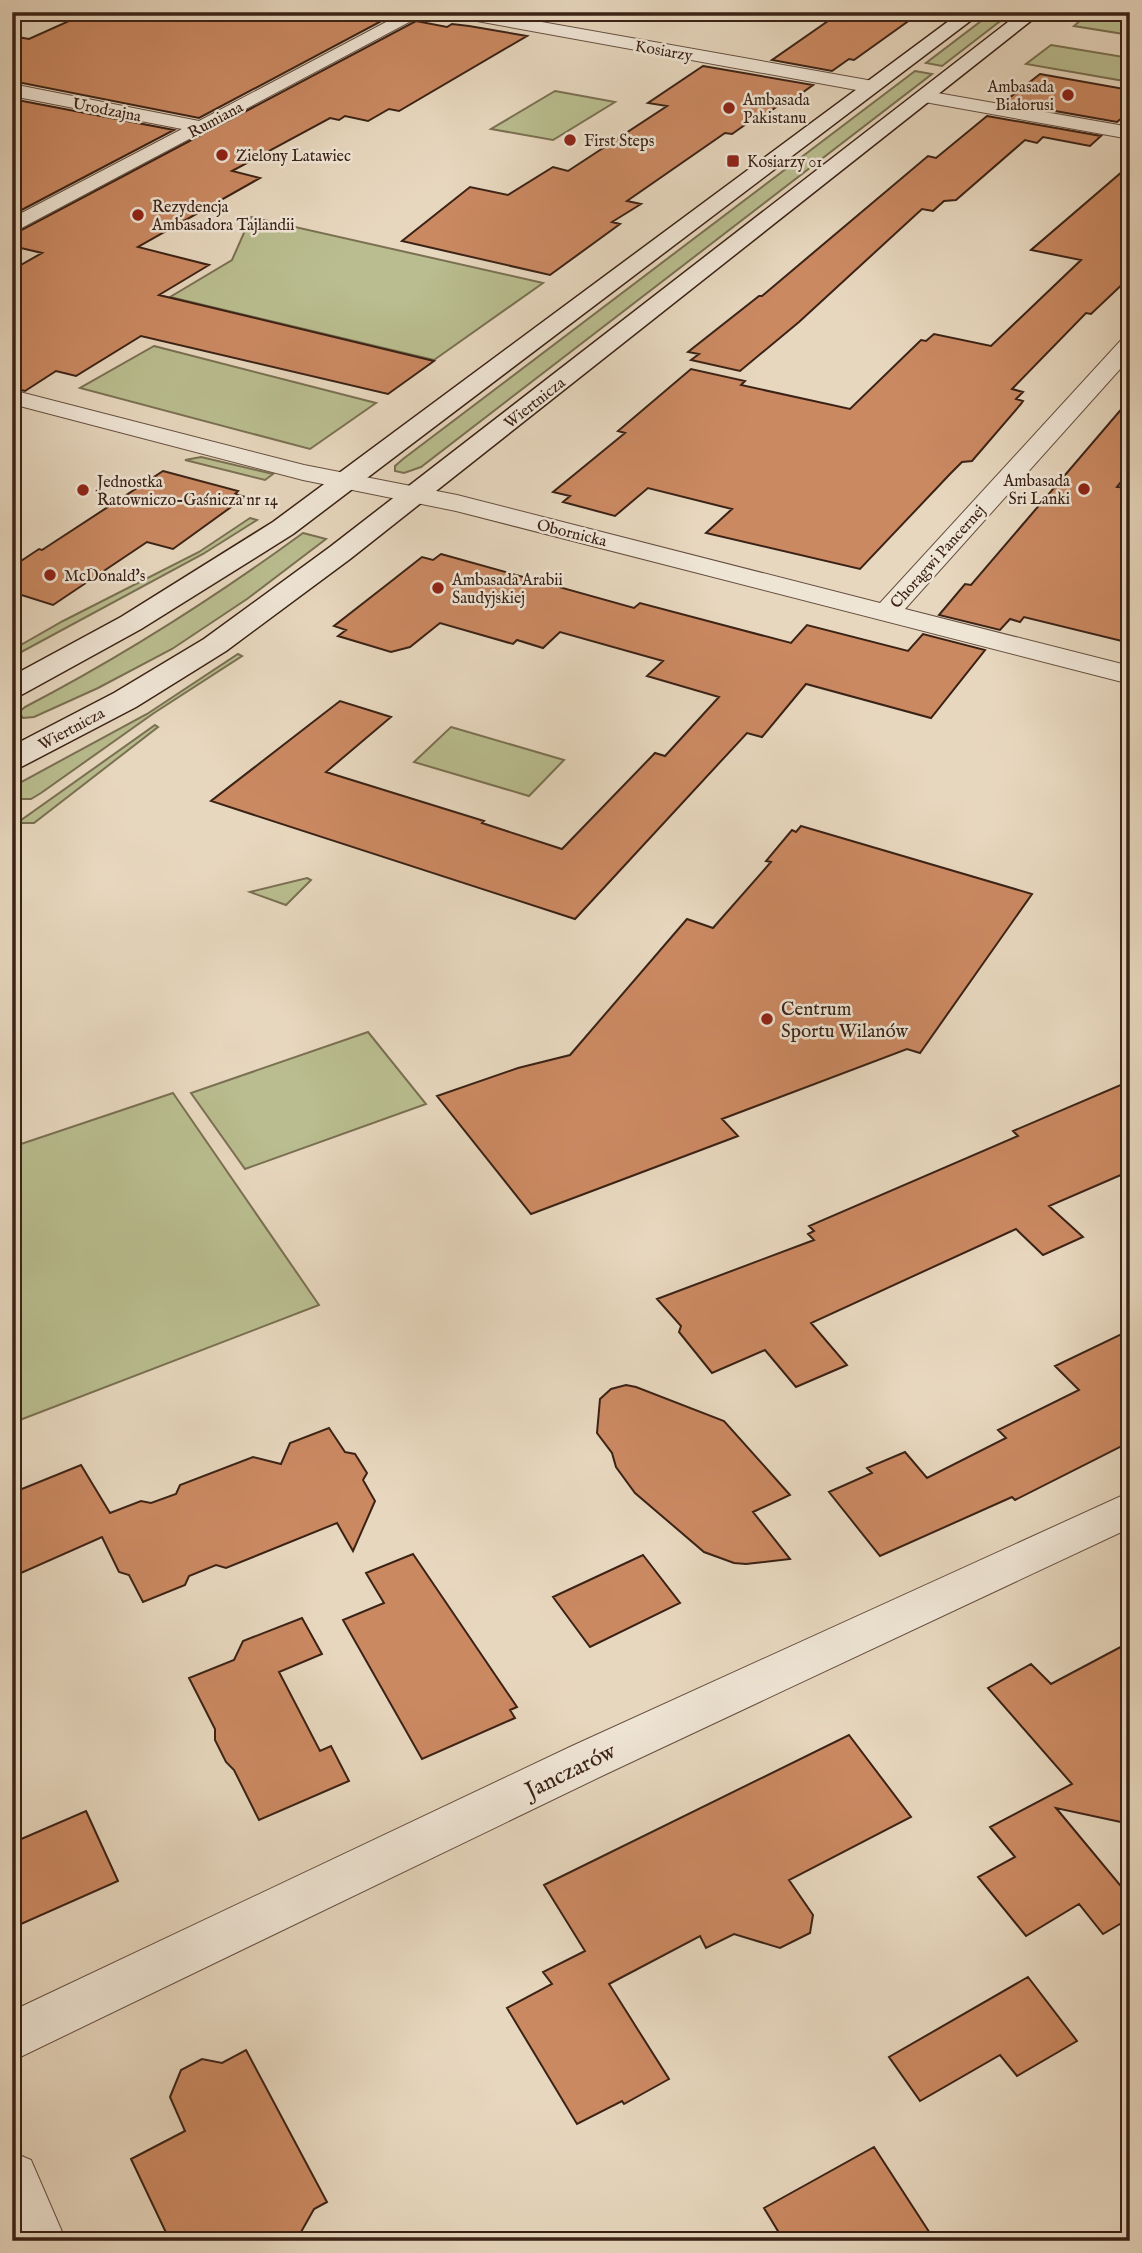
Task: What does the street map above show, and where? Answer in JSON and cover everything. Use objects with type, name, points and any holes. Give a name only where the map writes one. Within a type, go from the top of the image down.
[{"type":"main road","points":[[12,688],[131,623],[283,528],[973,12]]},
{"type":"main road","name":"Wiertnicza","points":[[12,759],[125,700],[215,645],[415,494],[1033,12]]},
{"type":"street","name":"Rumiana","points":[[12,227],[419,12]]},
{"type":"street","name":"Kosiarzy","points":[[455,12],[873,87]]},
{"type":"street","name":"Urodzajna","points":[[12,90],[201,127]]},
{"type":"street","points":[[926,97],[1130,133]]},
{"type":"street","name":"Chorągwi Pancernej","points":[[886,613],[1130,344]]},
{"type":"street","name":"Obornicka","points":[[12,397],[283,467],[471,506],[1130,675]]},
{"type":"street","name":"Janczarów","points":[[12,2037],[589,1760],[1130,1509]]},
{"type":"street","points":[[12,2179],[38,2241]]},
{"type":"green space","points":[[993,12],[1012,12],[942,66],[926,63]]},
{"type":"green space","points":[[1090,12],[1130,13],[1130,35],[1074,26]]},
{"type":"green space","points":[[1051,45],[1130,58],[1130,82],[1026,64]]},
{"type":"green space","points":[[915,71],[932,74],[421,467],[404,473],[395,471],[395,466],[403,459]]},
{"type":"green space","points":[[555,91],[615,102],[553,140],[491,129]]},
{"type":"green space","points":[[251,217],[543,283],[434,360],[170,297],[232,260]]},
{"type":"green space","points":[[154,346],[376,403],[310,449],[80,388]]},
{"type":"green space","points":[[201,457],[273,474],[265,480],[185,460]]},
{"type":"green space","points":[[250,518],[257,520],[203,554],[12,657],[12,650],[199,552]]},
{"type":"green space","points":[[303,533],[326,539],[247,599],[172,649],[98,688],[34,717],[23,718],[19,712],[167,625]]},
{"type":"green space","points":[[238,654],[242,656],[154,713],[41,793],[31,799],[12,799],[12,787],[147,714]]},
{"type":"green space","points":[[155,725],[158,727],[34,823],[17,823]]},
{"type":"green space","points":[[451,727],[564,760],[529,796],[414,762]]},
{"type":"green space","points":[[307,878],[311,880],[286,905],[250,892]]},
{"type":"green space","points":[[368,1032],[426,1104],[245,1169],[191,1093]]},
{"type":"green space","points":[[173,1093],[319,1305],[12,1423],[12,1147]]},
{"type":"building","points":[[89,12],[129,20],[130,12],[369,12],[391,16],[199,118],[12,81],[12,36],[29,39]]},
{"type":"building","points":[[841,12],[921,12],[854,60],[849,59],[832,71],[772,60]]},
{"type":"building","points":[[416,21],[447,27],[452,24],[469,26],[527,36],[399,111],[389,109],[368,121],[345,116],[339,120],[330,118],[232,171],[260,178],[138,247],[209,265],[159,295],[434,361],[388,394],[141,336],[76,376],[56,371],[25,391],[12,388],[12,270],[42,253],[12,246],[12,235]]},
{"type":"building","points":[[703,66],[813,85],[788,103],[783,102],[764,116],[759,115],[732,134],[725,133],[627,201],[641,204],[612,222],[620,224],[550,275],[402,241],[470,187],[508,195],[553,167],[568,171],[667,106],[648,103]]},
{"type":"building","points":[[1040,74],[1130,90],[1130,111],[1117,122],[1004,102]]},
{"type":"building","points":[[12,99],[174,130],[12,215]]},
{"type":"building","points":[[987,116],[1101,136],[1090,146],[1043,137],[1037,143],[1025,140],[956,200],[944,201],[933,211],[922,209],[799,322],[740,371],[691,360],[699,354],[688,352],[762,296],[928,156],[936,158]]},
{"type":"building","points":[[1130,165],[1130,277],[1091,314],[1086,313],[1012,389],[1023,392],[1016,399],[1023,401],[1021,404],[972,461],[962,462],[860,569],[706,533],[732,509],[648,488],[615,516],[563,502],[570,496],[553,492],[625,433],[618,431],[691,369],[745,381],[741,385],[850,409],[921,340],[926,341],[934,334],[991,346],[1081,260],[1031,250]]},
{"type":"building","points":[[1130,399],[1130,471],[1117,487],[1130,488],[1130,643],[1024,617],[1020,622],[1010,619],[1000,630],[939,615],[965,584],[971,585]]},
{"type":"building","points":[[163,471],[238,491],[235,494],[245,497],[173,549],[147,542],[53,605],[12,592],[12,567]]},
{"type":"building","points":[[441,554],[634,608],[640,603],[791,643],[807,625],[908,651],[923,634],[985,650],[931,718],[806,684],[762,737],[747,733],[575,919],[211,801],[340,701],[391,717],[326,772],[484,821],[482,823],[562,849],[655,753],[665,756],[719,697],[647,676],[663,661],[560,632],[543,648],[517,640],[513,644],[440,623],[410,647],[391,652],[338,636],[346,630],[334,626],[422,557],[433,560]]},
{"type":"building","name":"Centrum Sportu Wilanów","points":[[801,826],[1032,894],[920,1053],[907,1049],[722,1119],[738,1136],[531,1214],[437,1096],[518,1068],[570,1055],[687,919],[713,928],[771,862],[766,861],[792,830],[796,832]]},
{"type":"building","points":[[1130,1081],[1130,1171],[1049,1206],[1083,1237],[1043,1255],[1016,1229],[811,1323],[847,1365],[796,1387],[765,1350],[712,1373],[679,1332],[681,1326],[657,1299],[814,1240],[808,1234],[814,1231],[809,1226],[1018,1136],[1013,1131]]},
{"type":"building","points":[[1130,1330],[1130,1442],[1015,1500],[1012,1497],[880,1556],[829,1492],[872,1473],[867,1468],[905,1452],[927,1478],[1006,1438],[998,1430],[1079,1390],[1055,1366]]},
{"type":"building","points":[[626,1385],[724,1421],[790,1495],[753,1512],[790,1559],[746,1564],[734,1563],[704,1552],[635,1493],[616,1467],[612,1453],[597,1433],[600,1399],[611,1389]]},
{"type":"building","points":[[329,1428],[345,1452],[355,1454],[367,1473],[363,1480],[375,1501],[353,1551],[337,1523],[226,1568],[216,1565],[189,1576],[185,1585],[143,1602],[129,1575],[119,1572],[102,1537],[12,1577],[12,1493],[81,1465],[110,1513],[141,1501],[151,1503],[176,1494],[180,1485],[253,1457],[281,1464],[290,1443]]},
{"type":"building","points":[[413,1554],[517,1707],[510,1710],[515,1718],[422,1759],[343,1620],[384,1603],[366,1573]]},
{"type":"building","points":[[643,1555],[680,1603],[590,1647],[553,1597]]},
{"type":"building","points":[[302,1618],[322,1654],[279,1672],[320,1751],[331,1746],[349,1781],[259,1820],[234,1770],[226,1762],[215,1740],[215,1729],[189,1678],[234,1660],[243,1641]]},
{"type":"building","points":[[1130,1642],[1130,1824],[1056,1808],[1130,1897],[1130,1918],[1103,1934],[1079,1904],[1026,1936],[978,1877],[1015,1857],[990,1827],[1072,1784],[988,1688],[1031,1664],[1051,1684]]},
{"type":"building","points":[[849,1735],[911,1817],[789,1880],[813,1915],[810,1933],[780,1948],[734,1934],[706,1948],[700,1936],[609,1984],[669,2079],[624,2104],[622,2101],[577,2124],[507,2008],[552,1984],[543,1972],[585,1951],[544,1885]]},
{"type":"building","points":[[86,1811],[118,1881],[12,1928],[12,1843]]},
{"type":"building","points":[[1028,1977],[1077,2041],[1017,2076],[1000,2055],[920,2101],[889,2057]]},
{"type":"building","points":[[246,2050],[327,2202],[314,2209],[296,2241],[170,2241],[131,2159],[185,2131],[170,2097],[181,2070],[202,2059],[222,2063]]},
{"type":"building","points":[[874,2147],[935,2241],[784,2241],[764,2208]]},
{"type":"place","name":"Ambasada Białorusi","points":[[1068,95]]},
{"type":"place","name":"Ambasada Pakistanu","points":[[729,108]]},
{"type":"place","name":"First Steps","points":[[570,140]]},
{"type":"place","name":"Zielony Latawiec","points":[[222,155]]},
{"type":"place","name":"Kosiarzy 01","points":[[733,161]]},
{"type":"place","name":"Rezydencja Ambasadora Tajlandii","points":[[138,215]]},
{"type":"place","name":"Ambasada Sri Lanki","points":[[1084,489]]},
{"type":"place","name":"Jednostka Ratowniczo-Gaśnicza nr 14","points":[[83,490]]},
{"type":"place","name":"McDonald's","points":[[50,575]]},
{"type":"place","name":"Ambasada Arabii Saudyjskiej","points":[[438,588]]},
{"type":"place","name":"Centrum Sportu Wilanów","points":[[767,1019]]}]
